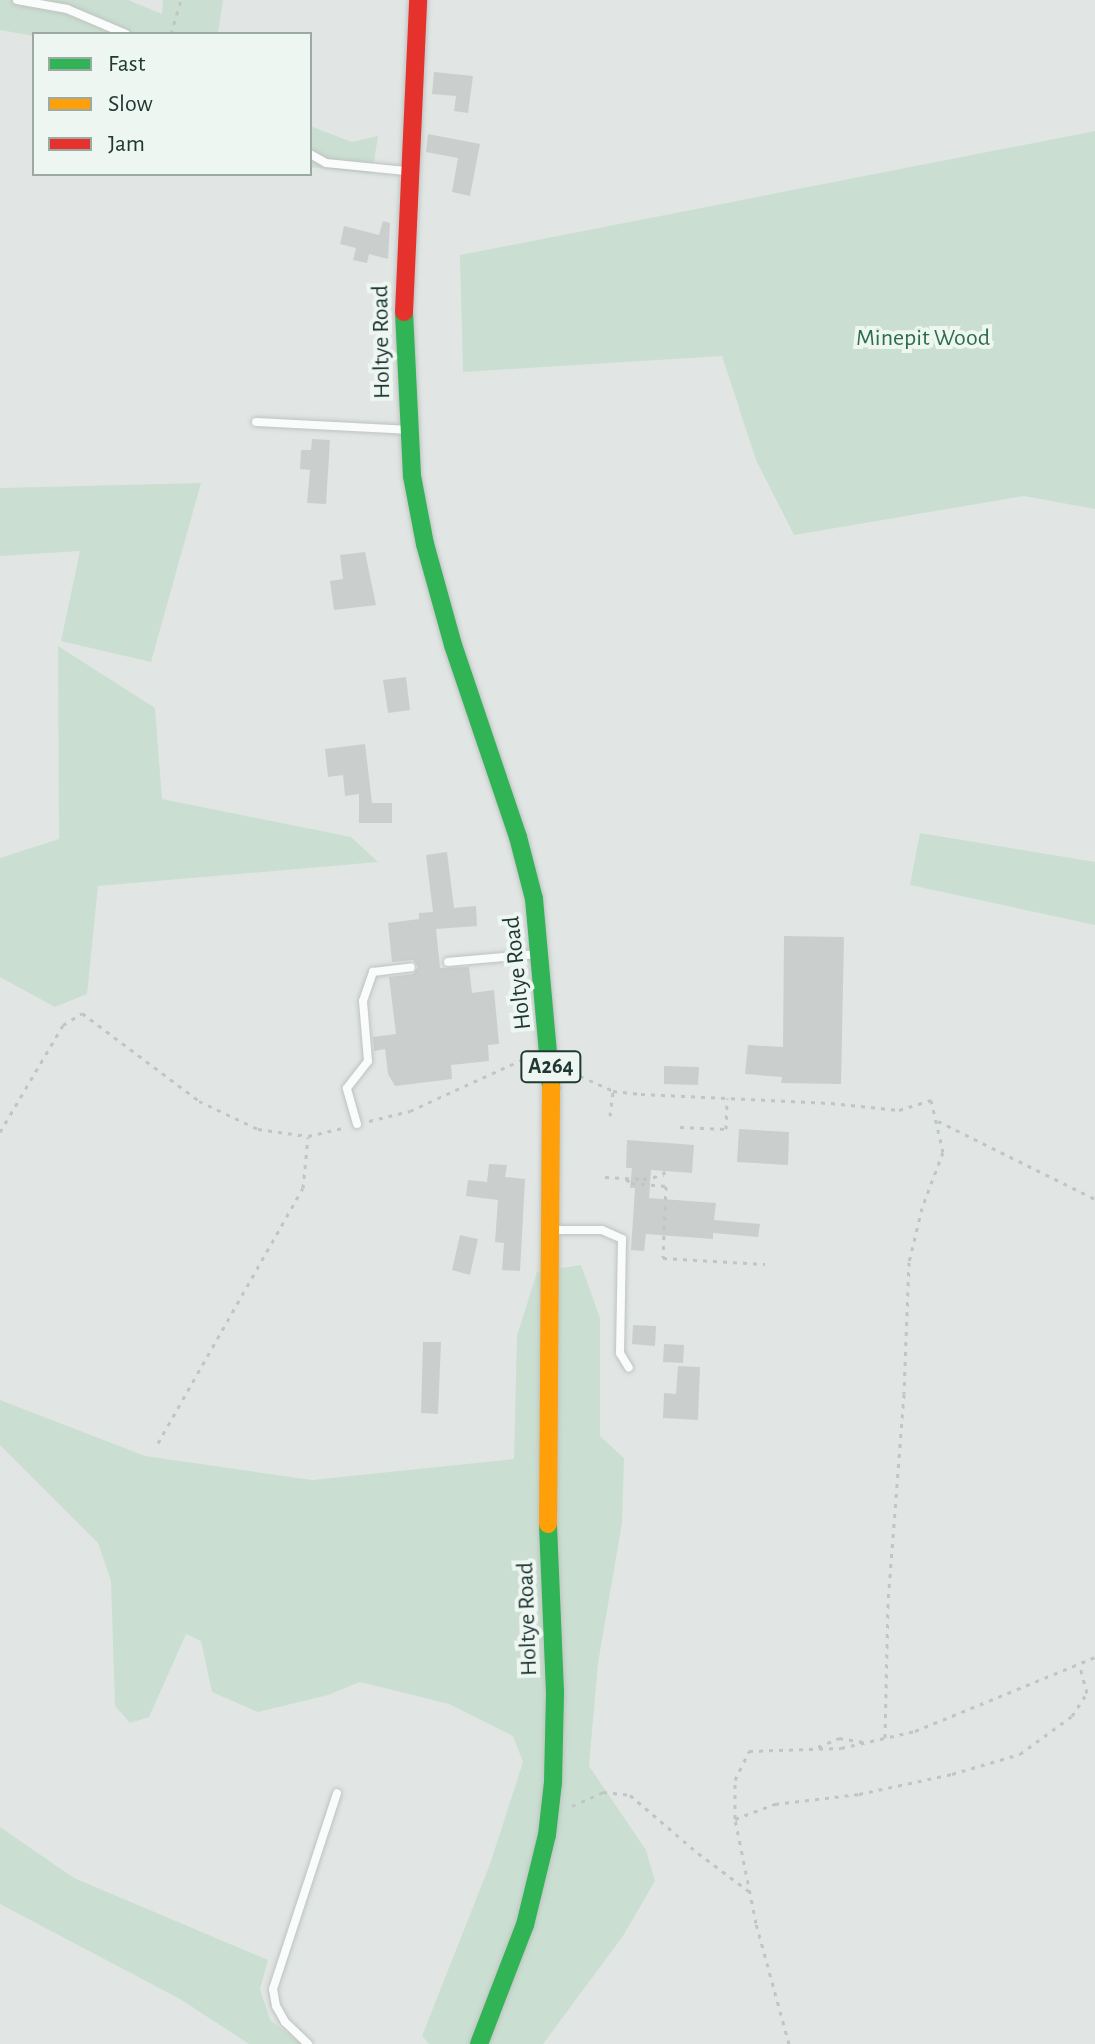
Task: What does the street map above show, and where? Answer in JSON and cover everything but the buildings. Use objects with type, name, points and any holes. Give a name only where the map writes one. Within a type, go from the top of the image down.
[{"type":"main road","name":"Holtye Road","points":[[418,0],[403,285],[412,476],[425,544],[453,645],[518,837],[534,899],[542,954],[551,1078],[548,1534],[555,1692],[549,1818],[525,1925],[479,2044]]},
{"type":"lane","points":[[17,0],[67,9],[121,32]]},
{"type":"lane","points":[[312,155],[326,163],[409,171]]},
{"type":"lane","points":[[256,422],[409,430]]},
{"type":"lane","points":[[448,962],[542,954]]},
{"type":"lane","points":[[357,1124],[347,1088],[368,1061],[363,1001],[373,972],[411,967]]},
{"type":"lane","points":[[552,1230],[602,1230],[622,1239],[620,1353],[629,1368]]},
{"type":"lane","points":[[308,2044],[285,2022],[276,2006],[273,1989],[337,1793]]},
{"type":"path","points":[[172,32],[181,0]]},
{"type":"path","points":[[0,1132],[63,1025],[82,1013],[199,1101],[258,1129],[308,1136],[410,1111],[470,1080],[550,1048]]},
{"type":"path","points":[[551,1078],[580,1076],[613,1091],[831,1103],[899,1110],[931,1100],[943,1152],[922,1208],[909,1262],[904,1394],[888,1604],[885,1738]]},
{"type":"path","points":[[610,1116],[613,1091]]},
{"type":"path","points":[[680,1127],[726,1129],[727,1098]]},
{"type":"path","points":[[938,1121],[1095,1199]]},
{"type":"path","points":[[158,1443],[303,1188],[308,1136]]},
{"type":"path","points":[[605,1177],[643,1179],[664,1175],[664,1171]]},
{"type":"path","points":[[628,1178],[642,1185],[666,1186],[663,1258],[765,1264]]},
{"type":"path","points":[[789,2044],[750,1892],[735,1819],[735,1780],[749,1751],[814,1749],[867,1743],[915,1731],[1095,1657]]},
{"type":"path","points":[[735,1819],[775,1804],[859,1794],[952,1774],[1020,1754],[1072,1716],[1087,1693],[1079,1664]]},
{"type":"path","points":[[814,1749],[839,1738],[867,1743]]},
{"type":"path","points":[[549,1818],[603,1792],[630,1795],[750,1892]]},
{"type":"green space","points":[[0,0],[128,0],[162,14],[163,0],[223,0],[218,32],[32,32],[32,36],[0,30]]},
{"type":"green space","points":[[312,127],[352,142],[378,136],[372,174],[312,167]]},
{"type":"green space","name":"Minepit Wood","points":[[1095,131],[1095,509],[1024,496],[794,535],[756,460],[722,356],[463,372],[460,255]]},
{"type":"green space","points":[[201,483],[151,662],[61,641],[80,551],[0,556],[0,488]]},
{"type":"green space","points":[[58,646],[155,708],[162,799],[351,837],[378,862],[98,886],[87,994],[55,1007],[0,977],[0,858],[59,839]]},
{"type":"green space","points":[[920,833],[1095,862],[1095,925],[910,885]]},
{"type":"green space","points":[[581,1265],[600,1318],[600,1436],[624,1458],[622,1523],[598,1663],[589,1766],[646,1850],[655,1881],[623,1936],[543,2044],[429,2044],[422,2036],[490,1864],[523,1762],[513,1736],[449,1704],[360,1682],[328,1695],[258,1712],[212,1692],[201,1641],[186,1634],[149,1717],[130,1723],[115,1706],[111,1581],[98,1543],[0,1445],[0,1400],[145,1456],[312,1480],[514,1459],[517,1336],[537,1272]]},
{"type":"green space","points":[[0,1827],[74,1878],[268,1960],[260,1989],[270,2020],[302,2044],[249,2044],[180,1999],[0,1904]]},
{"type":"traffic: fast","points":[[404,312],[412,476],[425,544],[453,645],[518,837],[534,899],[551,1087]]},
{"type":"traffic: fast","points":[[479,2044],[525,1925],[547,1835],[553,1782],[555,1692],[548,1524]]},
{"type":"traffic: slow","points":[[548,1524],[551,1087]]},
{"type":"traffic: jam","points":[[404,312],[418,0]]}]
